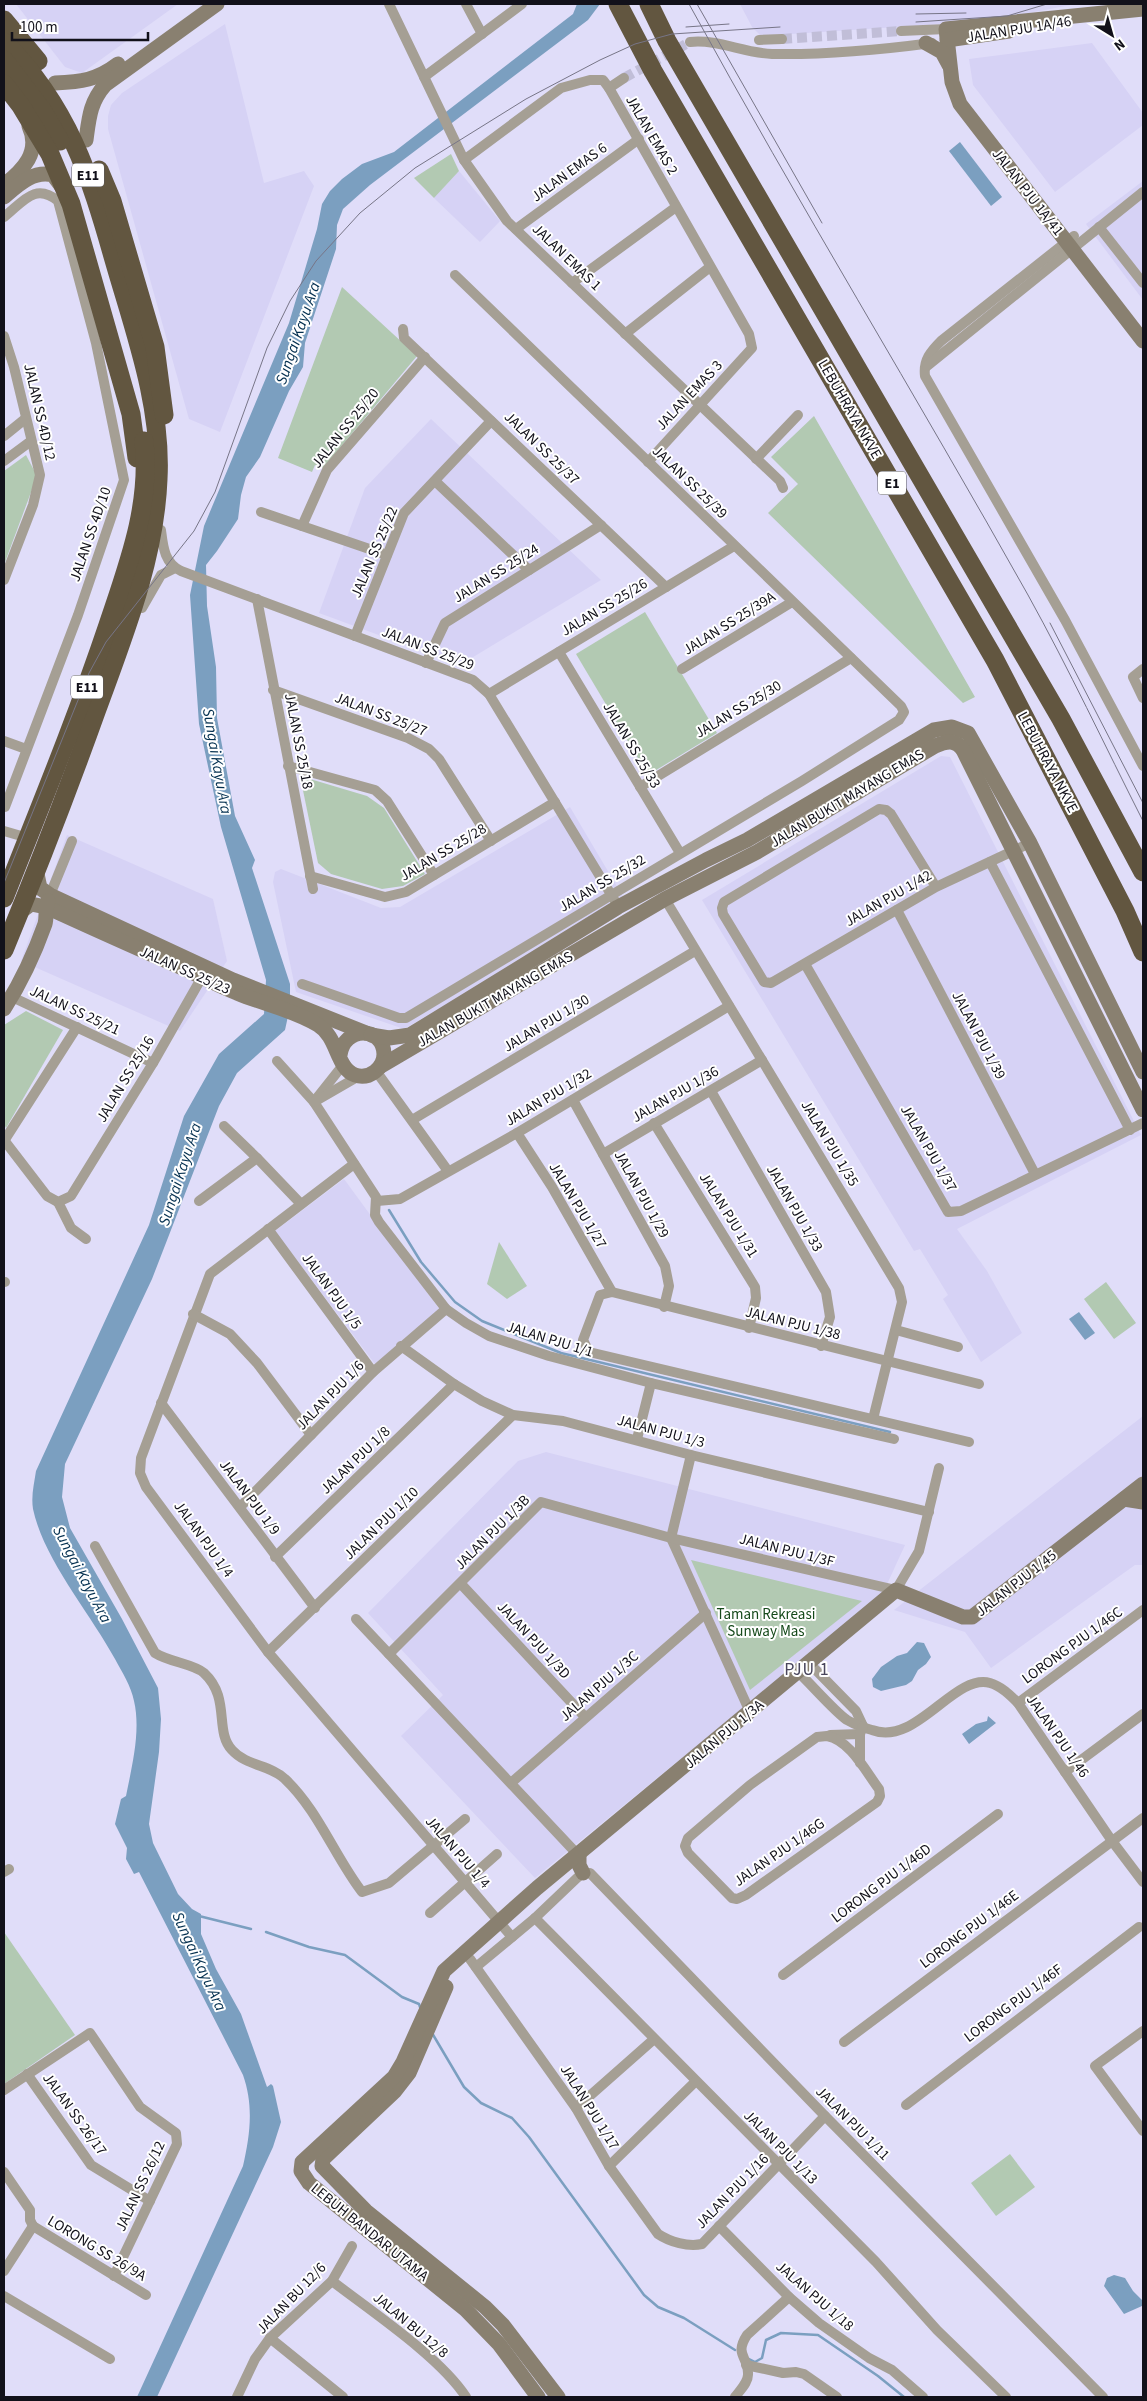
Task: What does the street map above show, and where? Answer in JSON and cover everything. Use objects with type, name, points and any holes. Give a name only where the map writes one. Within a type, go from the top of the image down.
[{"type":"highway","name":"LEBUHRAYA NKVE","points":[[618,4],[627,23],[995,660],[1125,911],[1143,952]]},
{"type":"highway","name":"LEBUHRAYA NKVE","points":[[652,10],[671,49],[941,516],[1061,719],[1143,872]]},
{"type":"highway","points":[[4,20],[55,83],[86,140],[112,202],[155,347],[163,397],[167,473],[161,530],[142,608],[126,652],[78,764]]},
{"type":"highway","name":"E11","points":[[4,42],[21,58],[54,101],[78,148],[95,192],[127,330],[141,411],[145,470],[145,487],[135,543],[90,680],[4,898]]},
{"type":"highway","name":"E11","points":[[4,60],[42,110],[66,152],[82,195],[154,411],[158,480],[148,550],[132,610],[78,764],[4,950]]},
{"type":"highway","points":[[4,84],[21,106],[50,154],[71,204],[131,414],[136,456],[145,470]]},
{"type":"main road","points":[[55,83],[84,82],[98,77],[112,69],[199,4]]},
{"type":"main road","points":[[86,140],[90,108],[96,96],[105,85],[216,4]]},
{"type":"main road","name":"JALAN PJU 1A/46","points":[[951,34],[1141,9]]},
{"type":"main road","name":"JALAN PJU 1A/41","points":[[951,34],[950,68],[952,82],[960,104],[1143,326]]},
{"type":"main road","name":"JALAN PJU 1A/41","points":[[951,34],[960,76],[968,98],[1143,340]]},
{"type":"main road","points":[[926,44],[942,52],[950,68]]},
{"type":"main road","points":[[4,185],[26,164],[34,142],[21,106]]},
{"type":"main road","points":[[4,197],[25,180],[36,175],[47,174],[58,181],[71,204]]},
{"type":"main road","name":"JALAN BUKIT MAYANG EMAS","points":[[369,1034],[389,1038],[410,1035],[615,901],[747,840],[934,730],[952,727],[961,729],[968,734],[1030,843],[1143,1072]]},
{"type":"main road","name":"JALAN BUKIT MAYANG EMAS","points":[[378,1068],[665,899],[757,852],[944,742],[952,741],[959,744],[963,750],[1143,1110]]},
{"type":"main road","points":[[8,1003],[46,922],[48,901],[40,888],[36,869]]},
{"type":"main road","points":[[19,913],[31,904],[48,901]]},
{"type":"main road","name":"JALAN SS 25/23","points":[[48,901],[218,972],[234,986]]},
{"type":"main road","name":"JALAN SS 25/23","points":[[48,901],[202,977],[234,986],[309,1015],[369,1034]]},
{"type":"main road","points":[[202,977],[218,972]]},
{"type":"main road","name":"JALAN SS 25/23","points":[[309,1015],[330,1035],[341,1060]]},
{"type":"main road","points":[[353,1034],[369,1034],[377,1039],[384,1052],[378,1068],[359,1076],[353,1074],[341,1060],[343,1043],[353,1034]]},
{"type":"main road","name":"JALAN PJU 1/45","points":[[896,1590],[963,1617],[972,1617],[1143,1484]]},
{"type":"main road","points":[[1124,1499],[1143,1502]]},
{"type":"main road","name":"JALAN PJU 1/3A","points":[[552,1878],[896,1590]]},
{"type":"main road","points":[[579,1856],[579,1865],[583,1873]]},
{"type":"main road","name":"LEBUH BANDAR UTAMA","points":[[439,1991],[450,1978],[473,1963],[547,1891],[552,1878]]},
{"type":"main road","name":"LEBUH BANDAR UTAMA","points":[[506,1929],[444,1971],[439,1991],[420,2035],[403,2062],[372,2105],[322,2163],[327,2173],[362,2217],[466,2310],[499,2344],[538,2397]]},
{"type":"main road","name":"LEBUH BANDAR UTAMA","points":[[372,2105],[306,2156],[301,2167],[309,2183],[362,2217],[485,2307],[503,2325],[558,2397]]},
{"type":"street","name":"JALAN EMAS 1","points":[[389,4],[464,160],[507,221],[780,482],[783,488]]},
{"type":"street","points":[[466,4],[482,34]]},
{"type":"street","points":[[424,77],[522,4]]},
{"type":"street","name":"JALAN PJU 1A/46","points":[[901,31],[951,34]]},
{"type":"street","name":"JALAN PJU 1A/46","points":[[690,42],[705,40],[772,54],[890,49],[926,44],[951,34]]},
{"type":"street","points":[[760,40],[782,39]]},
{"type":"street","points":[[609,88],[624,78]]},
{"type":"street","name":"JALAN EMAS 2","points":[[464,160],[561,88],[590,80],[603,80],[749,334],[752,348]]},
{"type":"street","name":"JALAN EMAS 6","points":[[516,229],[638,140]]},
{"type":"street","points":[[1143,192],[1099,227],[1073,242],[935,357],[924,369],[925,376],[1065,620],[1143,766]]},
{"type":"street","name":"JALAN SS 4D/10","points":[[4,216],[34,193],[47,193],[58,201],[96,343],[124,480],[78,614],[5,807]]},
{"type":"street","points":[[572,283],[676,207]]},
{"type":"street","points":[[1099,227],[1143,283]]},
{"type":"street","points":[[625,334],[710,267]]},
{"type":"street","name":"JALAN SS 25/39","points":[[455,275],[901,706],[904,712]]},
{"type":"street","name":"JALAN SS 25/37","points":[[403,329],[404,338],[666,587]]},
{"type":"street","name":"JALAN SS 4D/12","points":[[4,336],[14,367],[40,475],[33,505],[4,580]]},
{"type":"street","name":"JALAN EMAS 3","points":[[648,462],[752,348]]},
{"type":"street","name":"JALAN SS 25/20","points":[[302,526],[327,470],[425,357]]},
{"type":"street","points":[[756,459],[798,415]]},
{"type":"street","points":[[4,436],[25,419]]},
{"type":"street","name":"JALAN SS 25/22","points":[[355,636],[404,513],[491,421]]},
{"type":"street","points":[[4,461],[31,441]]},
{"type":"street","points":[[434,481],[529,570]]},
{"type":"street","points":[[261,512],[388,555]]},
{"type":"street","name":"JALAN SS 25/24","points":[[426,663],[445,622],[601,525]]},
{"type":"street","points":[[142,608],[161,575],[178,570],[165,554],[161,530]]},
{"type":"street","name":"JALAN SS 25/26","points":[[489,694],[734,546]]},
{"type":"street","name":"JALAN SS 25/29","points":[[178,570],[473,680],[489,694],[615,901]]},
{"type":"street","name":"JALAN SS 25/18","points":[[258,599],[273,690],[313,889]]},
{"type":"street","name":"JALAN SS 25/39A","points":[[682,669],[792,602]]},
{"type":"street","name":"JALAN SS 25/33","points":[[559,652],[680,853]]},
{"type":"street","name":"JALAN SS 25/30","points":[[640,787],[851,658]]},
{"type":"street","points":[[1143,670],[1133,677],[1143,698]]},
{"type":"street","name":"JALAN SS 25/27","points":[[273,690],[408,738],[430,749],[439,759],[491,841]]},
{"type":"street","name":"JALAN SS 25/32","points":[[302,984],[399,1018],[406,1018],[615,901],[680,853],[891,726],[899,720],[904,712]]},
{"type":"street","points":[[4,741],[26,749]]},
{"type":"street","points":[[288,766],[375,790],[387,801],[434,875]]},
{"type":"street","name":"JALAN SS 25/28","points":[[310,876],[385,897],[406,892],[555,802]]},
{"type":"street","name":"JALAN PJU 1/42","points":[[936,887],[891,814],[886,810],[880,809],[724,902],[722,908],[723,914],[764,982],[777,981],[936,887],[1030,843]]},
{"type":"street","points":[[4,831],[28,838]]},
{"type":"street","points":[[48,901],[72,841]]},
{"type":"street","points":[[990,862],[1130,1130]]},
{"type":"street","name":"JALAN PJU 1/35","points":[[665,899],[899,1288],[902,1302],[873,1419]]},
{"type":"street","name":"JALAN PJU 1/39","points":[[897,910],[1035,1174]]},
{"type":"street","name":"JALAN PJU 1/30","points":[[412,1120],[695,951]]},
{"type":"street","name":"JALAN PJU 1/37","points":[[805,964],[948,1212],[961,1211],[1143,1122]]},
{"type":"street","name":"JALAN SS 25/16","points":[[58,1202],[71,1196],[153,1063],[202,977]]},
{"type":"street","name":"JALAN SS 25/21","points":[[8,1003],[77,1027],[153,1063]]},
{"type":"street","name":"JALAN PJU 1/32","points":[[377,1202],[400,1199],[517,1133],[729,1006]]},
{"type":"street","points":[[77,1027],[4,1140],[47,1196],[58,1202],[71,1228],[86,1238]]},
{"type":"street","points":[[314,1102],[341,1060]]},
{"type":"street","name":"JALAN PJU 1/36","points":[[603,1154],[762,1060]]},
{"type":"street","name":"JALAN PJU 1/1","points":[[277,1061],[314,1102],[354,1164],[377,1202],[375,1214],[379,1222],[446,1310],[466,1324],[489,1336],[549,1356],[652,1383],[894,1439]]},
{"type":"street","points":[[378,1068],[448,1171]]},
{"type":"street","points":[[314,1102],[359,1076]]},
{"type":"street","name":"JALAN PJU 1/33","points":[[711,1091],[826,1292],[830,1317],[821,1346]]},
{"type":"street","name":"JALAN PJU 1/29","points":[[573,1100],[664,1266],[669,1286],[664,1307]]},
{"type":"street","name":"JALAN PJU 1/31","points":[[654,1124],[755,1287],[756,1298],[749,1328]]},
{"type":"street","points":[[224,1126],[301,1204]]},
{"type":"street","name":"JALAN PJU 1/27","points":[[517,1133],[552,1187],[612,1292]]},
{"type":"street","points":[[199,1200],[257,1158]]},
{"type":"street","name":"JALAN PJU 1/4","points":[[354,1164],[210,1274],[193,1314],[141,1458],[140,1472],[146,1487],[268,1652],[506,1929]]},
{"type":"street","name":"JALAN PJU 1/5","points":[[268,1229],[373,1372]]},
{"type":"street","name":"JALAN PJU 1/1","points":[[612,1292],[600,1295],[583,1340],[589,1352],[970,1442]]},
{"type":"street","name":"JALAN PJU 1/38","points":[[612,1292],[664,1307],[979,1384]]},
{"type":"street","name":"JALAN PJU 1/6","points":[[240,1507],[400,1346],[446,1310]]},
{"type":"street","points":[[193,1314],[230,1334],[257,1364],[311,1435]]},
{"type":"street","points":[[896,1330],[958,1346]]},
{"type":"street","name":"JALAN PJU 1/3","points":[[400,1346],[454,1384],[482,1401],[513,1415],[563,1421],[637,1439],[691,1455],[929,1512]]},
{"type":"street","points":[[637,1439],[652,1383]]},
{"type":"street","name":"JALAN PJU 1/8","points":[[276,1557],[454,1384]]},
{"type":"street","name":"JALAN PJU 1/9","points":[[161,1403],[315,1608]]},
{"type":"street","name":"JALAN PJU 1/10","points":[[268,1652],[513,1415]]},
{"type":"street","points":[[691,1455],[671,1538],[750,1712]]},
{"type":"street","points":[[896,1590],[919,1551],[939,1468]]},
{"type":"street","name":"JALAN PJU 1/3B","points":[[389,1654],[541,1502],[671,1538]]},
{"type":"street","name":"JALAN PJU 1/3F","points":[[671,1538],[896,1590]]},
{"type":"street","points":[[95,1546],[136,1615],[152,1649],[164,1659],[203,1672],[221,1699],[224,1729],[231,1750],[243,1760],[284,1777],[310,1812],[348,1874],[362,1892],[389,1883],[465,1820]]},
{"type":"street","name":"JALAN PJU 1/3D","points":[[461,1584],[585,1717]]},
{"type":"street","name":"LORONG PJU 1/46C","points":[[1018,1703],[1143,1610]]},
{"type":"street","name":"JALAN PJU 1/3C","points":[[512,1782],[706,1613]]},
{"type":"street","points":[[356,1619],[512,1782],[579,1856]]},
{"type":"street","name":"JALAN PJU 1/46","points":[[804,1667],[847,1719],[861,1730],[882,1733],[893,1732],[913,1724],[969,1684],[991,1683],[1007,1693],[1018,1703],[1112,1841],[1143,1882]]},
{"type":"street","points":[[1065,1772],[1143,1714]]},
{"type":"street","points":[[827,1736],[861,1730],[860,1764]]},
{"type":"street","name":"JALAN PJU 1/46G","points":[[827,1736],[837,1740],[860,1764],[879,1789],[880,1796],[876,1802],[746,1895],[737,1899],[729,1896],[688,1854],[686,1846],[688,1838],[750,1785],[817,1737],[827,1736]]},
{"type":"street","name":"LORONG PJU 1/46D","points":[[783,1975],[998,1814]]},
{"type":"street","name":"LORONG PJU 1/46E","points":[[844,2042],[1143,1818]]},
{"type":"street","points":[[430,1913],[497,1854]]},
{"type":"street","name":"JALAN PJU 1/11","points":[[583,1873],[590,1872],[595,1876],[825,2116],[1103,2397]]},
{"type":"street","points":[[506,1929],[535,1918],[583,1873]]},
{"type":"street","name":"JALAN PJU 1/13","points":[[535,1918],[653,2040],[876,2262],[937,2330],[1006,2397]]},
{"type":"street","name":"LORONG PJU 1/46F","points":[[906,2105],[1139,1927]]},
{"type":"street","name":"JALAN PJU 1/17","points":[[473,1963],[576,2108],[609,2166],[658,2234],[692,2246],[702,2244]]},
{"type":"street","points":[[1143,2031],[1095,2066],[1143,2131]]},
{"type":"street","name":"JALAN SS 26/12","points":[[4,2090],[90,2033],[140,2107],[176,2133],[177,2144],[114,2276]]},
{"type":"street","points":[[576,2108],[653,2040]]},
{"type":"street","name":"JALAN SS 26/17","points":[[27,2074],[91,2166],[150,2201]]},
{"type":"street","points":[[609,2166],[695,2082]]},
{"type":"street","name":"JALAN PJU 1/16","points":[[702,2244],[825,2116]]},
{"type":"street","points":[[4,2172],[30,2210],[30,2220],[33,2226],[4,2271]]},
{"type":"street","name":"LORONG SS 26/9A","points":[[33,2226],[146,2296]]},
{"type":"street","name":"JALAN PJU 1/18","points":[[719,2226],[789,2296],[819,2323],[855,2348],[892,2370],[923,2397]]},
{"type":"street","name":"JALAN BU 12/6","points":[[237,2397],[255,2359],[270,2338],[332,2281],[352,2246]]},
{"type":"street","name":"JALAN BU 12/8","points":[[332,2281],[410,2342],[442,2370],[466,2397]]},
{"type":"street","points":[[4,2296],[110,2359]]},
{"type":"street","points":[[735,2397],[746,2381],[748,2373],[742,2358],[742,2342],[789,2296]]},
{"type":"street","points":[[270,2338],[338,2396]]},
{"type":"street","points":[[746,2365],[783,2373],[804,2374],[837,2397]]},
{"type":"shaded area","points":[[16,4],[178,4],[82,73],[65,67]]},
{"type":"shaded area","points":[[740,4],[1076,4],[988,21],[761,36],[752,27]]},
{"type":"shaded area","points":[[225,24],[264,183],[304,171],[314,186],[220,432],[189,419],[108,129],[108,116],[111,105],[122,93]]},
{"type":"shaded area","points":[[1092,43],[1143,113],[1143,125],[1055,192],[973,85],[969,59]]},
{"type":"shaded area","points":[[459,171],[500,221],[480,242],[434,198]]},
{"type":"shaded area","points":[[1143,181],[1143,300],[1086,224]]},
{"type":"shaded area","points":[[431,419],[601,580],[460,665],[319,613],[365,488]]},
{"type":"shaded area","points":[[941,756],[950,757],[1141,1135],[957,1229],[987,1271],[1022,1333],[981,1362],[943,1299],[948,1295],[920,1249],[914,1251],[702,900]]},
{"type":"shaded area","points":[[570,807],[625,900],[404,1029],[296,992],[273,882],[275,872],[281,869],[381,908],[400,907]]},
{"type":"shaded area","points":[[67,835],[213,899],[227,961],[180,1031],[21,961]]},
{"type":"shaded area","points":[[344,1179],[440,1310],[375,1364],[275,1231]]},
{"type":"shaded area","points":[[1143,1416],[1143,1565],[1135,1565],[991,1668],[965,1632],[894,1610]]},
{"type":"shaded area","points":[[546,1452],[905,1545],[883,1593],[535,1878],[401,1736],[443,1695],[368,1613],[518,1461]]},
{"type":"green space","points":[[451,154],[459,171],[434,198],[414,178]]},
{"type":"green space","points":[[342,287],[417,356],[323,468],[315,465],[312,472],[278,458]]},
{"type":"green space","points":[[814,416],[975,697],[963,703],[768,513],[798,484],[771,457]]},
{"type":"green space","points":[[26,455],[37,476],[4,565],[4,471]]},
{"type":"green space","points":[[645,612],[717,733],[648,775],[576,654]]},
{"type":"green space","points":[[300,776],[367,796],[384,808],[425,874],[403,886],[382,889],[331,874],[318,863]]},
{"type":"green space","points":[[26,1011],[63,1030],[6,1128],[4,1124],[4,1025]]},
{"type":"green space","points":[[499,1242],[527,1286],[507,1299],[487,1284]]},
{"type":"green space","points":[[1106,1282],[1136,1323],[1114,1339],[1084,1299]]},
{"type":"green space","name":"Taman Rekreasi Sunway Mas","points":[[691,1560],[862,1601],[750,1690]]},
{"type":"green space","points":[[4,1932],[75,2035],[4,2084]]},
{"type":"green space","points":[[1010,2154],[1035,2187],[996,2216],[971,2183]]},
{"type":"water","name":"Sungai Kayu Ara","points":[[577,4],[600,4],[588,20],[370,185],[343,209],[337,225],[336,249],[305,343],[303,367],[289,391],[260,457],[246,477],[241,495],[238,519],[206,565],[207,606],[216,667],[217,718],[235,816],[255,860],[252,868],[290,984],[290,1007],[285,1030],[237,1073],[219,1106],[152,1279],[65,1464],[62,1497],[70,1528],[122,1619],[158,1688],[161,1719],[159,1752],[149,1824],[153,1843],[178,1894],[192,1909],[201,1914],[201,1934],[216,1969],[241,2014],[267,2087],[271,2084],[273,2086],[281,2122],[273,2147],[157,2397],[137,2397],[243,2166],[249,2132],[249,2098],[243,2075],[139,1872],[134,1874],[126,1859],[127,1848],[115,1824],[121,1799],[126,1796],[135,1748],[137,1724],[133,1695],[105,1641],[57,1567],[39,1528],[32,1499],[36,1471],[149,1225],[184,1116],[219,1054],[264,1014],[266,980],[221,827],[199,724],[190,595],[204,526],[289,323],[317,229],[322,204],[330,191],[362,164],[394,152],[573,14]]},
{"type":"water","points":[[960,142],[1002,197],[991,206],[949,151]]},
{"type":"water","points":[[1079,1312],[1095,1333],[1085,1340],[1069,1319]]},
{"type":"water","points":[[917,1642],[924,1643],[931,1657],[918,1670],[912,1681],[906,1685],[881,1691],[873,1687],[872,1679],[881,1667],[897,1656],[907,1653]]},
{"type":"water","points":[[988,1716],[996,1723],[969,1744],[962,1734],[976,1724],[987,1721]]},
{"type":"water","points":[[1114,2275],[1125,2278],[1133,2291],[1143,2301],[1142,2306],[1124,2314],[1104,2286],[1107,2278]]},
{"type":"waterway","points":[[389,1210],[421,1262],[455,1302],[482,1321],[561,1353],[890,1432]]},
{"type":"waterway","points":[[199,1916],[251,1929]]},
{"type":"waterway","points":[[266,1932],[309,1947],[345,1955],[402,1997],[419,2004],[420,2007]]},
{"type":"waterway","points":[[432,2033],[464,2087],[481,2103],[512,2118],[529,2137],[644,2295],[658,2307],[684,2318],[735,2350]]},
{"type":"waterway","points":[[749,2359],[755,2362],[762,2358],[766,2340],[781,2333],[818,2335],[878,2376],[904,2397]]},
{"type":"tunnel","points":[[782,39],[901,31]]},
{"type":"tunnel","points":[[624,78],[690,42]]},
{"type":"tram line","points":[[689,4],[772,152],[1028,595],[1143,821]]},
{"type":"tram line","points":[[697,4],[822,223]]},
{"type":"tram line","points":[[916,22],[1007,16],[1047,4]]},
{"type":"tram line","points":[[916,14],[966,13]]},
{"type":"tram line","points":[[686,27],[729,24]]},
{"type":"tram line","points":[[4,883],[89,673],[106,642],[194,531],[215,492],[267,348],[290,301],[316,261],[360,213],[415,168],[526,99],[600,60],[635,44],[672,34],[780,27]]},
{"type":"tram line","points":[[1050,623],[1143,803]]},
{"type":"district","name":"PJU 1","points":[[807,1669]]}]
